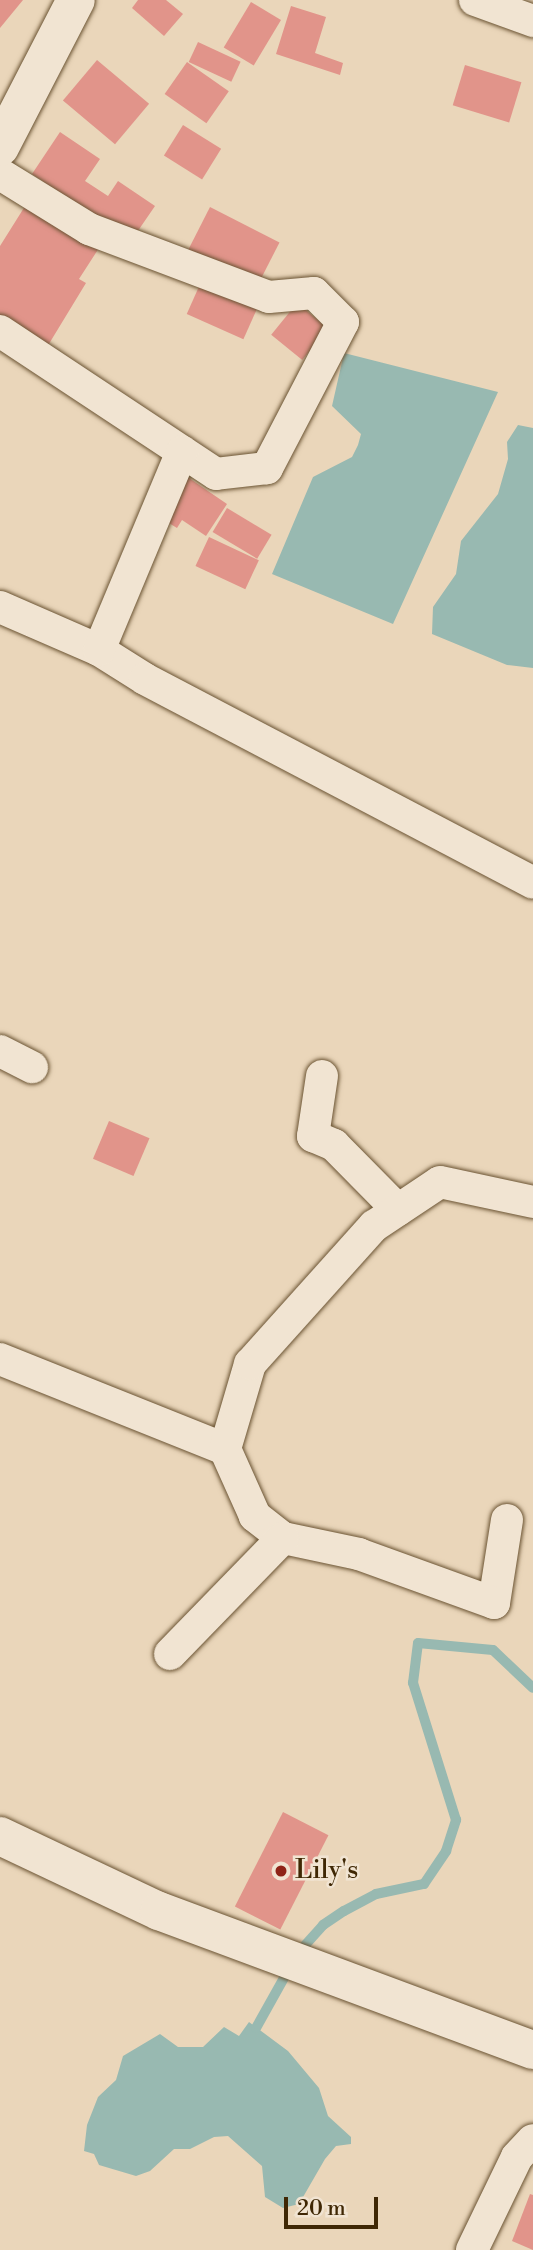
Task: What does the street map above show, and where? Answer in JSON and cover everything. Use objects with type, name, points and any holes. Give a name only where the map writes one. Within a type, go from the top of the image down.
[{"type":"main road","points":[[0,147],[76,0]]},
{"type":"main road","points":[[0,1836],[159,1911],[325,1976],[533,2050]]},
{"type":"street","points":[[475,0],[533,21]]},
{"type":"street","points":[[0,174],[89,229],[269,297],[314,293],[343,322],[267,468],[216,474],[0,331]]},
{"type":"street","points":[[99,650],[181,452]]},
{"type":"street","points":[[0,607],[99,650],[145,679],[533,883]]},
{"type":"street","points":[[0,1051],[32,1067]]},
{"type":"street","points":[[321,1076],[313,1136],[334,1145],[398,1210]]},
{"type":"street","points":[[507,1520],[494,1602],[359,1554],[284,1538],[255,1516],[225,1449],[250,1364],[374,1226],[440,1182],[533,1202]]},
{"type":"street","points":[[0,1359],[225,1449]]},
{"type":"street","points":[[170,1654],[284,1538]]},
{"type":"street","points":[[472,2250],[517,2157],[533,2140]]},
{"type":"water","points":[[344,353],[498,392],[393,624],[272,574],[313,477],[352,457],[358,445],[361,434],[332,406]]},
{"type":"water","points":[[518,425],[533,428],[533,668],[507,665],[432,634],[433,607],[456,574],[461,541],[498,494],[508,459],[507,442]]},
{"type":"water","points":[[249,2022],[288,2051],[319,2088],[328,2116],[351,2137],[351,2144],[336,2146],[325,2159],[299,2204],[283,2208],[265,2197],[262,2166],[228,2136],[214,2137],[190,2149],[174,2149],[150,2171],[136,2176],[99,2165],[94,2154],[84,2151],[87,2125],[98,2097],[116,2080],[123,2056],[160,2034],[178,2047],[203,2047],[224,2027],[239,2036]]},
{"type":"building","points":[[0,0],[23,0],[0,28]]},
{"type":"building","points":[[138,0],[166,0],[183,14],[164,36],[132,8]]},
{"type":"building","points":[[251,2],[281,20],[254,65],[224,47]]},
{"type":"building","points":[[291,6],[326,17],[315,53],[343,63],[340,75],[276,54]]},
{"type":"building","points":[[198,42],[241,62],[231,82],[189,62]]},
{"type":"building","points":[[97,60],[149,104],[115,144],[63,101]]},
{"type":"building","points":[[187,62],[229,91],[206,123],[165,94]]},
{"type":"building","points":[[465,65],[521,82],[509,122],[453,105]]},
{"type":"building","points":[[183,125],[221,149],[202,179],[164,156]]},
{"type":"building","points":[[60,132],[100,159],[85,181],[108,196],[118,181],[155,206],[131,241],[32,174]]},
{"type":"building","points":[[27,203],[99,248],[79,279],[86,283],[44,352],[0,325],[0,246]]},
{"type":"building","points":[[210,207],[279,242],[257,286],[188,251]]},
{"type":"building","points":[[201,282],[258,307],[243,339],[187,314]]},
{"type":"building","points":[[297,303],[328,328],[302,360],[271,335]]},
{"type":"building","points":[[186,476],[227,504],[206,536],[182,520],[177,528],[159,517]]},
{"type":"building","points":[[227,508],[272,535],[257,559],[213,532]]},
{"type":"building","points":[[209,537],[259,560],[245,589],[195,566]]},
{"type":"building","points":[[109,1121],[150,1138],[133,1176],[93,1159]]},
{"type":"building","name":"Lily's","points":[[283,1812],[328,1835],[280,1930],[235,1906]]},
{"type":"building","points":[[530,2194],[533,2195],[533,2250],[512,2241]]},
{"type":"waterway","points":[[298,1953],[323,1925],[344,1911],[376,1894],[424,1884],[446,1851],[456,1820],[413,1683],[418,1643],[493,1650],[533,1688]]},
{"type":"waterway","points":[[256,2028],[289,1969]]},
{"type":"place","name":"Lily's","points":[[281,1871]]}]
